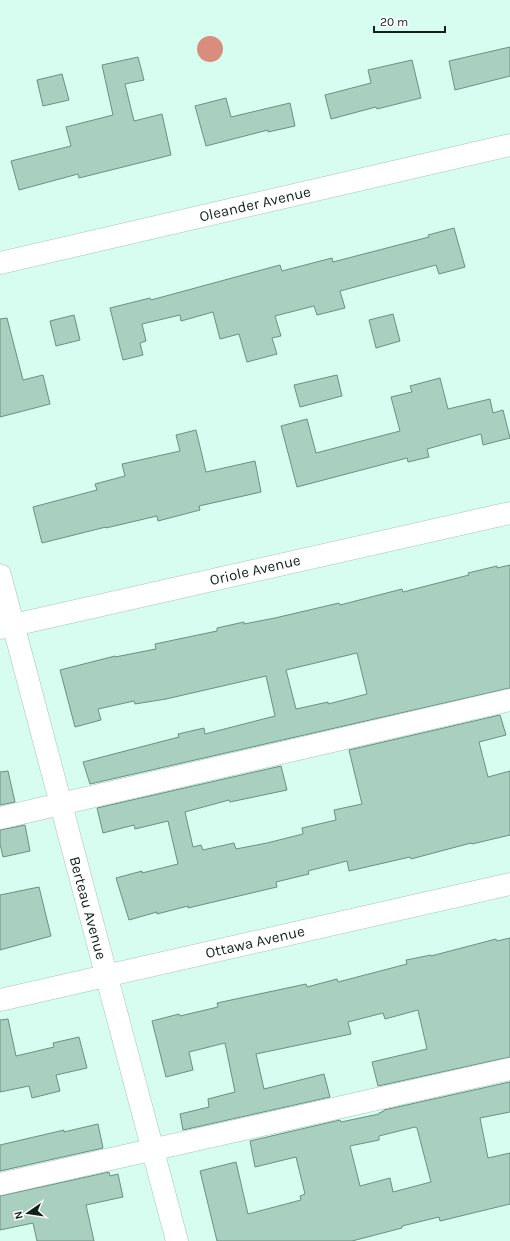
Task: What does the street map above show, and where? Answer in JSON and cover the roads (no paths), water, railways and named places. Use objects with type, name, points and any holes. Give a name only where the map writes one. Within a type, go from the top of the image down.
[{"type":"street","name":"Oleander Avenue","points":[[0,263],[510,145]]},
{"type":"street","name":"Oriole Avenue","points":[[7,626],[510,513]]},
{"type":"street","name":"Berteau Avenue","points":[[0,575],[7,626],[61,804],[177,1241]]},
{"type":"street","points":[[0,818],[510,700]]},
{"type":"street","name":"Ottawa Avenue","points":[[0,1000],[510,884]]},
{"type":"street","points":[[0,1184],[510,1069]]}]
